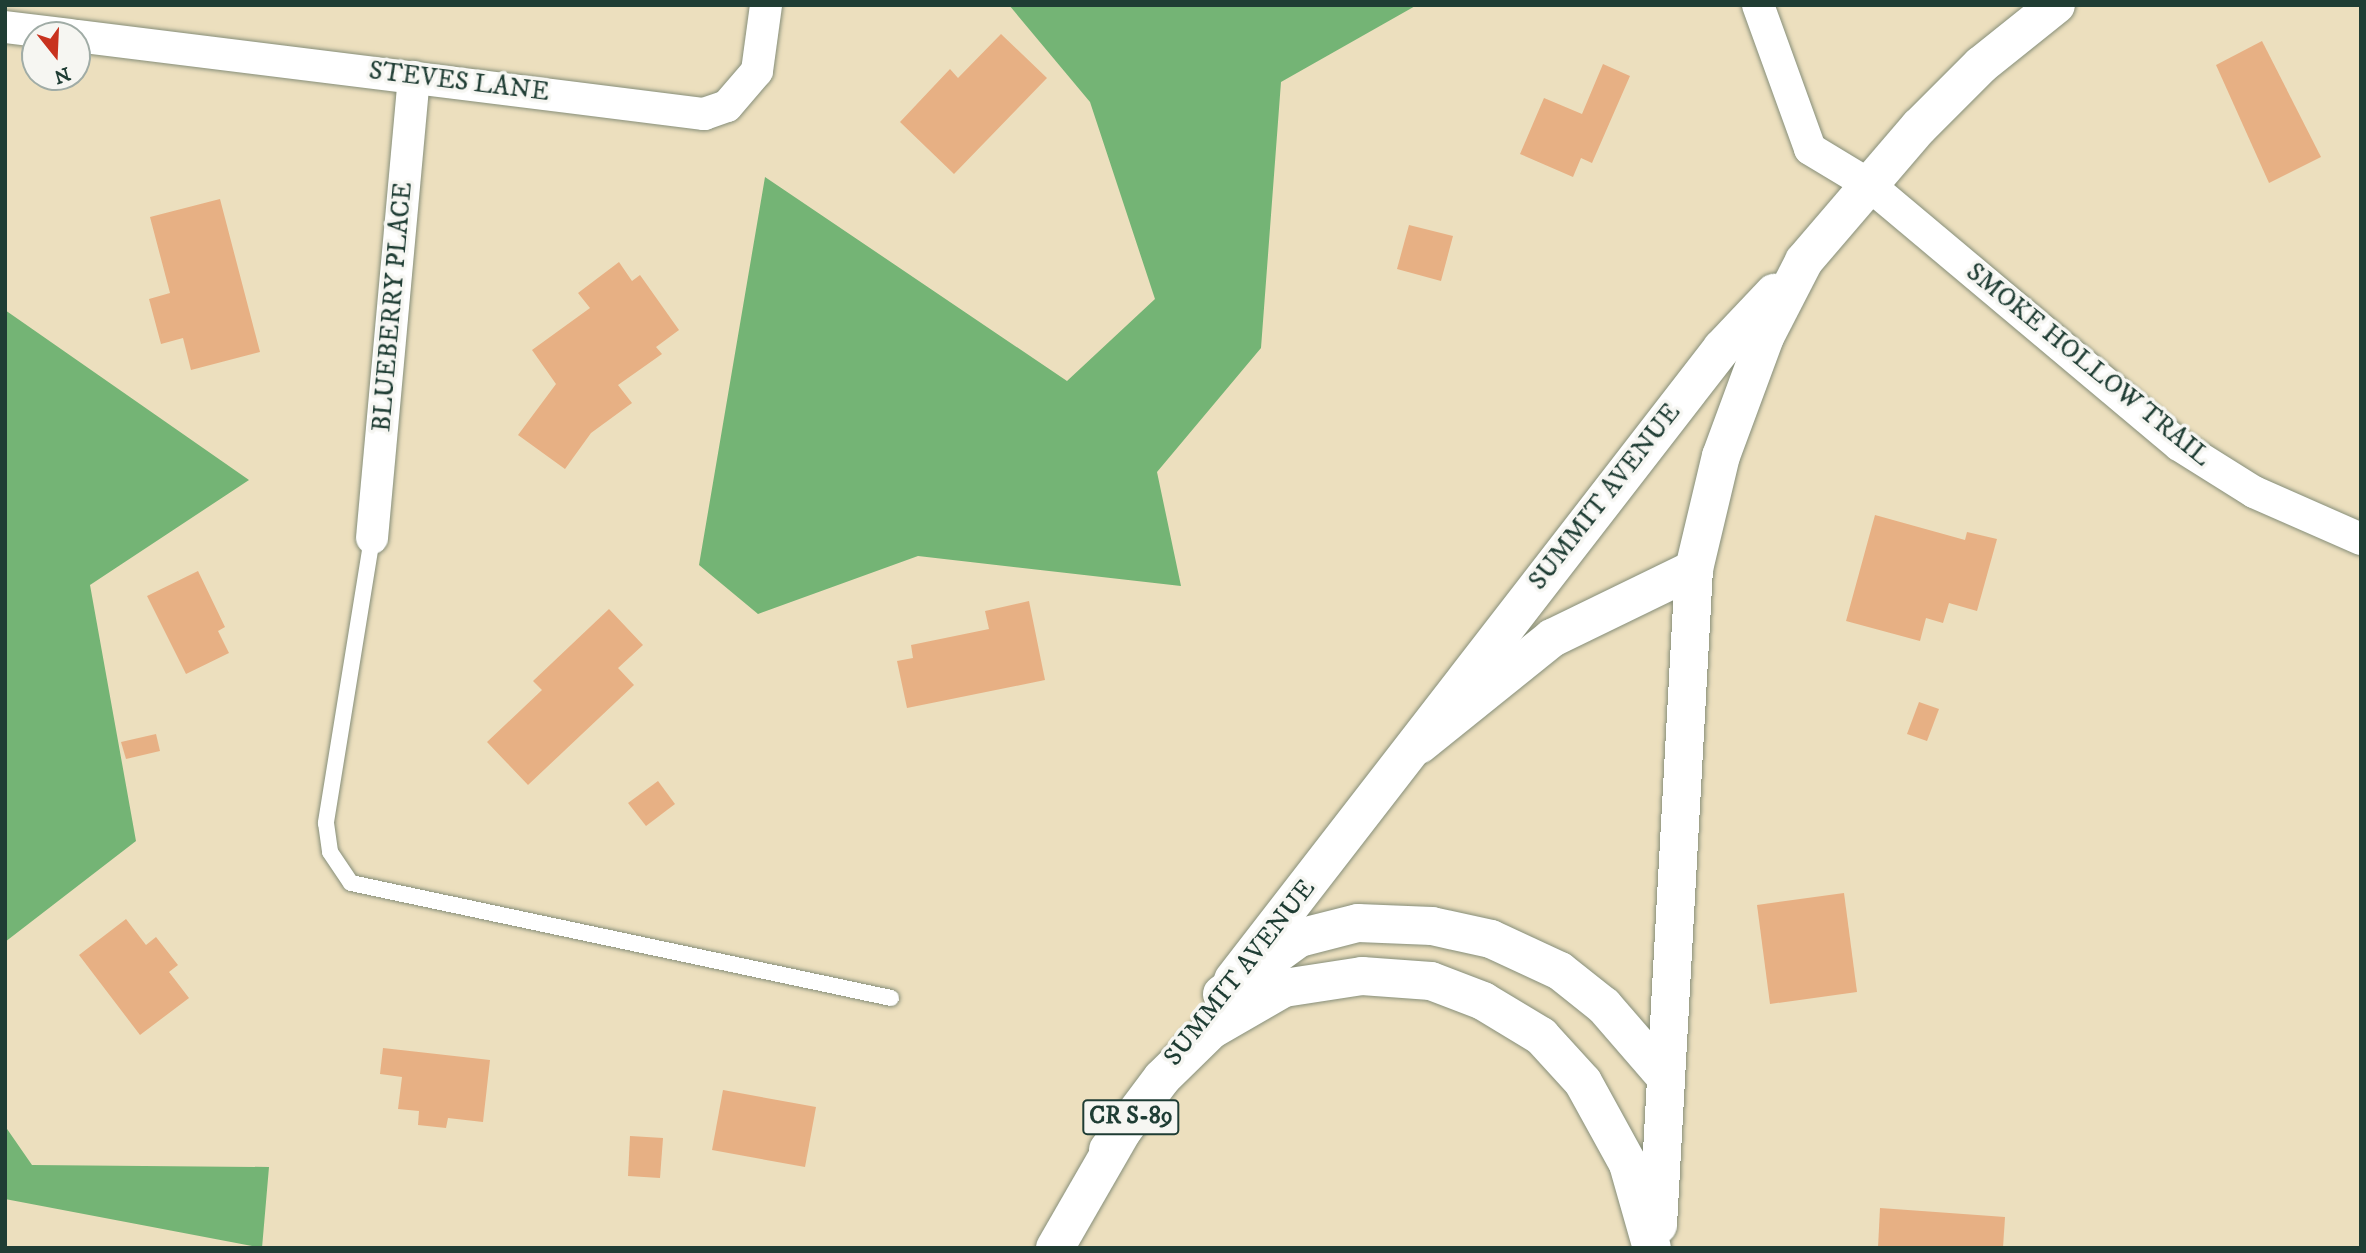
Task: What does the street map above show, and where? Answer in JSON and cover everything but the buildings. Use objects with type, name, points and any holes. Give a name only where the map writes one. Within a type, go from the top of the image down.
[{"type":"main road","name":"SUMMIT AVENUE","points":[[1055,1248],[1108,1150],[1222,995],[1419,745],[1714,358],[1804,261],[1868,184],[1981,65],[2056,5]]},
{"type":"main road","name":"SUMMIT AVENUE","points":[[1419,745],[1482,688],[1552,638],[1694,569],[1721,456],[1765,337],[1804,261]]},
{"type":"main road","points":[[1658,1248],[1662,1073],[1694,569]]},
{"type":"main road","points":[[1222,995],[1299,938],[1358,923],[1432,926],[1491,939],[1560,971],[1604,1006],[1662,1073]]},
{"type":"main road","points":[[1108,1150],[1162,1078],[1211,1030],[1284,988],[1362,976],[1432,981],[1483,1001],[1541,1036],[1583,1082],[1629,1164],[1652,1248]]},
{"type":"street","name":"STEVES LANE","points":[[91,38],[704,114],[727,106],[757,71],[766,5]]},
{"type":"street","name":"SMOKE HOLLOW TRAIL","points":[[1758,5],[1810,149],[1868,184],[2179,445],[2254,492],[2361,539]]},
{"type":"street","name":"BLUEBERRY PLACE","points":[[372,538],[414,77]]},
{"type":"lane","points":[[372,538],[326,823],[330,852],[351,883],[891,998]]},
{"type":"green space","points":[[1009,5],[1417,5],[1281,82],[1261,348],[1157,472],[1181,586],[918,556],[758,614],[699,565],[765,177],[1067,381],[1155,299],[1090,102]]},
{"type":"green space","points":[[5,310],[249,480],[90,585],[136,841],[5,942]]},
{"type":"green space","points":[[5,1126],[32,1165],[269,1167],[262,1248],[5,1199]]}]
